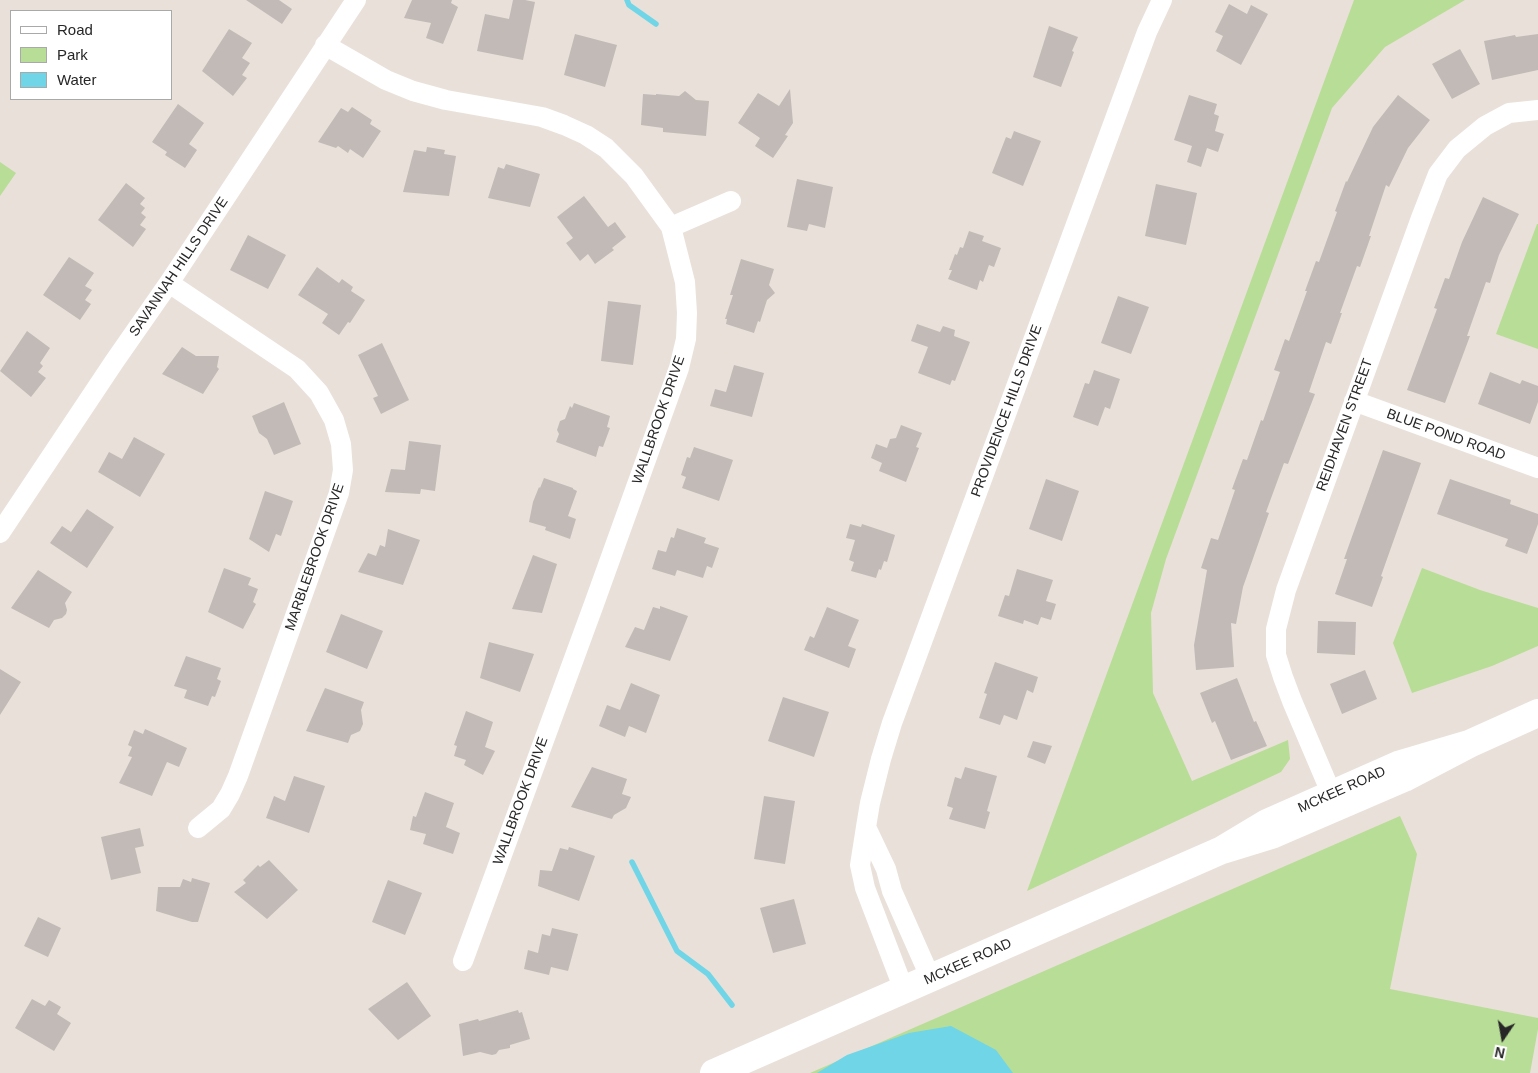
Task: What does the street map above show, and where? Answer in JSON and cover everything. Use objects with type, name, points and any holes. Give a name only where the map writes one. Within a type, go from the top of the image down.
[{"type":"street","name":"SAVANNAH HILLS DRIVE","points":[[0,533],[114,362],[170,283],[356,0]]},
{"type":"street","name":"PROVIDENCE HILLS DRIVE","points":[[904,990],[864,888],[860,865],[870,803],[881,759],[892,723],[1146,32],[1162,0]]},
{"type":"street","name":"WALLBROOK DRIVE","points":[[325,45],[386,80],[413,91],[446,100],[542,117],[586,135],[606,148],[634,176],[671,227],[685,282],[686,339],[679,368],[591,614],[463,960]]},
{"type":"street","name":"REIDHAVEN STREET","points":[[1332,795],[1283,677],[1276,655],[1276,629],[1286,590],[1438,174],[1456,149],[1485,126],[1510,113],[1538,110]]},
{"type":"street","points":[[671,227],[731,201]]},
{"type":"street","name":"MARBLEBROOK DRIVE","points":[[170,283],[297,369],[319,393],[334,420],[341,444],[343,470],[339,493],[238,776],[230,794],[220,809],[198,828]]},
{"type":"street","name":"BLUE POND ROAD","points":[[1354,401],[1538,468]]},
{"type":"street","name":"MCKEE ROAD","points":[[714,1073],[1222,850],[1274,834],[1404,778],[1469,744],[1538,713]]},
{"type":"street","name":"MCKEE ROAD","points":[[1222,850],[1267,823],[1398,765],[1469,744]]},
{"type":"street","points":[[866,827],[886,869],[892,891],[931,979]]},
{"type":"green space","points":[[1354,0],[1465,0],[1385,47],[1332,108],[1166,559],[1151,613],[1153,693],[1192,781],[1288,740],[1290,759],[1281,772],[1027,891]]},
{"type":"green space","points":[[0,162],[16,173],[0,196]]},
{"type":"green space","points":[[1538,224],[1538,349],[1496,334]]},
{"type":"green space","points":[[1422,568],[1480,590],[1538,608],[1538,646],[1492,666],[1412,693],[1393,643]]},
{"type":"green space","points":[[1400,816],[1417,854],[1390,989],[1538,1018],[1538,1029],[1530,1073],[810,1073]]},
{"type":"water","points":[[951,1026],[996,1050],[1013,1073],[817,1073],[847,1055],[909,1033]]},
{"type":"building","points":[[246,0],[279,0],[292,9],[282,24]]},
{"type":"building","points":[[412,0],[452,0],[451,3],[458,7],[443,44],[426,38],[431,23],[404,18]]},
{"type":"building","points":[[513,0],[535,2],[523,60],[477,51],[485,14],[509,19]]},
{"type":"building","points":[[1229,4],[1247,14],[1251,5],[1268,14],[1241,65],[1216,51],[1223,36],[1215,32]]},
{"type":"building","points":[[1049,26],[1078,37],[1061,87],[1033,77]]},
{"type":"building","points":[[229,29],[252,43],[242,58],[250,63],[242,75],[247,78],[233,96],[202,71]]},
{"type":"building","points":[[575,34],[617,45],[605,87],[564,75]]},
{"type":"building","points":[[1538,34],[1538,70],[1492,80],[1484,41],[1515,35],[1516,37]]},
{"type":"building","points":[[1460,49],[1480,84],[1452,99],[1432,64]]},
{"type":"building","points":[[790,89],[793,123],[785,135],[788,136],[773,158],[755,146],[760,138],[738,123],[758,93],[779,106]]},
{"type":"building","points":[[685,91],[696,100],[709,101],[706,136],[663,132],[663,128],[641,125],[643,94],[679,96]]},
{"type":"building","points":[[1189,95],[1217,104],[1214,114],[1219,116],[1215,131],[1224,134],[1218,152],[1207,148],[1201,167],[1187,162],[1192,146],[1174,140]]},
{"type":"building","points":[[1398,95],[1430,120],[1408,148],[1389,187],[1386,185],[1369,236],[1371,236],[1360,267],[1357,266],[1331,344],[1326,342],[1309,392],[1315,394],[1288,464],[1284,463],[1266,512],[1269,513],[1243,587],[1236,624],[1231,623],[1234,667],[1196,670],[1194,645],[1207,570],[1201,568],[1211,538],[1218,540],[1235,490],[1232,489],[1243,459],[1247,460],[1261,420],[1263,421],[1280,372],[1274,370],[1285,339],[1289,341],[1316,261],[1319,262],[1337,212],[1335,211],[1346,181],[1373,127]]},
{"type":"building","points":[[178,104],[204,123],[189,144],[197,150],[185,168],[165,155],[167,152],[152,142]]},
{"type":"building","points":[[352,107],[372,120],[370,124],[381,131],[363,158],[350,149],[348,153],[338,146],[336,148],[318,142],[341,108],[348,112]]},
{"type":"building","points":[[1014,131],[1041,141],[1023,186],[992,173],[1006,137],[1011,139]]},
{"type":"building","points":[[427,147],[445,150],[444,154],[456,156],[449,196],[403,192],[414,150],[426,152]]},
{"type":"building","points":[[506,164],[540,174],[530,207],[488,198],[498,167],[504,169]]},
{"type":"building","points":[[797,179],[833,187],[825,228],[809,224],[807,231],[787,227]]},
{"type":"building","points":[[126,183],[145,198],[140,204],[145,208],[141,213],[146,217],[140,225],[146,229],[133,247],[98,220]]},
{"type":"building","points":[[1156,184],[1197,193],[1186,245],[1145,236]]},
{"type":"building","points":[[584,196],[608,227],[615,222],[626,237],[612,248],[614,250],[595,264],[588,254],[580,261],[566,243],[573,238],[557,217]]},
{"type":"building","points":[[1483,197],[1519,214],[1499,255],[1490,283],[1486,282],[1467,336],[1470,336],[1445,403],[1407,390],[1437,309],[1434,308],[1445,278],[1449,279],[1462,242]]},
{"type":"building","points":[[969,231],[984,236],[982,241],[1001,248],[994,267],[989,265],[983,282],[980,280],[977,290],[948,279],[955,254],[957,255],[960,247],[963,248]]},
{"type":"building","points":[[248,235],[286,255],[268,289],[230,270]]},
{"type":"building","points":[[69,257],[94,273],[85,286],[92,290],[85,300],[91,304],[80,320],[43,295]]},
{"type":"building","points":[[741,259],[774,269],[769,285],[775,293],[767,300],[760,322],[758,321],[754,333],[726,324],[727,319],[725,319],[733,295],[730,295]]},
{"type":"building","points":[[317,267],[339,283],[342,279],[353,287],[351,291],[365,300],[350,323],[348,322],[339,335],[322,323],[328,314],[298,295]]},
{"type":"building","points":[[1118,296],[1149,307],[1131,354],[1101,343]]},
{"type":"building","points":[[608,301],[641,305],[633,365],[601,361]]},
{"type":"building","points":[[917,324],[940,332],[943,326],[955,330],[954,336],[970,342],[955,381],[952,380],[950,385],[918,373],[928,347],[911,341]]},
{"type":"building","points":[[27,331],[50,348],[40,363],[43,366],[38,372],[46,378],[31,397],[0,371]]},
{"type":"building","points":[[382,343],[409,400],[381,414],[373,398],[378,396],[358,355]]},
{"type":"building","points":[[182,347],[196,356],[219,356],[217,367],[219,369],[203,394],[162,374]]},
{"type":"building","points":[[734,365],[764,373],[752,417],[710,406],[715,389],[726,392]]},
{"type":"building","points":[[1094,370],[1120,379],[1110,409],[1105,407],[1098,426],[1073,417],[1085,383],[1089,384]]},
{"type":"building","points":[[1490,372],[1520,384],[1522,380],[1538,386],[1538,402],[1530,424],[1478,404]]},
{"type":"building","points":[[284,402],[301,444],[274,455],[267,439],[259,433],[252,416]]},
{"type":"building","points":[[574,403],[610,416],[607,427],[610,428],[603,447],[599,446],[596,457],[556,442],[560,421],[565,419],[570,406],[572,408]]},
{"type":"building","points":[[901,425],[922,433],[916,447],[919,448],[906,482],[879,471],[882,463],[871,458],[876,444],[887,448],[890,439],[896,438]]},
{"type":"building","points":[[134,437],[165,454],[140,497],[98,472],[109,452],[122,459]]},
{"type":"building","points":[[409,441],[441,445],[435,491],[421,489],[420,494],[385,492],[391,469],[405,470]]},
{"type":"building","points":[[694,447],[733,460],[719,501],[682,488],[686,477],[681,475],[687,457],[690,458]]},
{"type":"building","points":[[1383,450],[1421,463],[1372,607],[1335,594],[1347,559],[1344,559]]},
{"type":"building","points":[[544,478],[577,491],[568,516],[576,519],[570,539],[545,530],[546,527],[529,522],[533,502]]},
{"type":"building","points":[[1046,479],[1079,491],[1062,541],[1029,529]]},
{"type":"building","points":[[1450,479],[1511,500],[1510,504],[1538,514],[1538,524],[1527,554],[1505,546],[1508,539],[1437,514]]},
{"type":"building","points":[[265,491],[293,501],[281,536],[276,534],[269,552],[249,539]]},
{"type":"building","points":[[87,509],[114,527],[87,568],[50,543],[62,526],[71,532]]},
{"type":"building","points":[[850,524],[861,527],[862,524],[895,535],[887,562],[884,561],[876,578],[851,571],[854,562],[849,560],[855,540],[846,538]]},
{"type":"building","points":[[677,528],[706,538],[704,543],[719,548],[712,568],[707,566],[703,578],[677,570],[675,576],[652,569],[658,550],[666,552],[671,537],[674,538]]},
{"type":"building","points":[[388,529],[420,540],[403,585],[358,572],[368,553],[376,556],[380,545],[385,547]]},
{"type":"building","points":[[533,555],[557,564],[542,613],[512,609]]},
{"type":"building","points":[[224,568],[251,578],[248,585],[258,589],[253,602],[256,604],[243,629],[208,612]]},
{"type":"building","points":[[1017,569],[1053,580],[1046,601],[1056,604],[1051,620],[1041,617],[1038,625],[1024,620],[1023,624],[998,616],[1005,595],[1009,596]]},
{"type":"building","points":[[38,570],[72,592],[65,603],[66,614],[62,618],[54,620],[49,628],[11,608]]},
{"type":"building","points":[[660,606],[688,616],[670,661],[625,647],[635,627],[644,630],[653,607],[660,609]]},
{"type":"building","points":[[827,607],[859,620],[848,646],[856,649],[849,668],[804,650],[810,636],[814,638]]},
{"type":"building","points":[[341,614],[383,631],[367,669],[326,652]]},
{"type":"building","points":[[1318,621],[1356,622],[1355,655],[1317,653]]},
{"type":"building","points":[[489,642],[534,654],[520,692],[480,678]]},
{"type":"building","points":[[186,656],[221,668],[217,679],[221,681],[215,697],[212,696],[208,706],[184,698],[187,690],[174,686]]},
{"type":"building","points":[[995,662],[1038,677],[1033,693],[1027,690],[1017,720],[1004,715],[1000,725],[979,718],[987,694],[984,693]]},
{"type":"building","points":[[0,669],[21,682],[0,715]]},
{"type":"building","points":[[1365,670],[1377,699],[1342,714],[1330,684]]},
{"type":"building","points":[[1237,678],[1254,722],[1256,721],[1267,746],[1231,760],[1215,721],[1212,723],[1200,693]]},
{"type":"building","points":[[631,683],[660,695],[646,733],[629,726],[625,737],[599,726],[607,705],[620,710]]},
{"type":"building","points":[[325,688],[364,702],[361,710],[363,724],[360,731],[351,735],[348,743],[306,731]]},
{"type":"building","points":[[783,697],[829,712],[814,757],[768,741]]},
{"type":"building","points":[[466,711],[493,722],[485,747],[495,751],[483,775],[464,765],[466,760],[454,756],[457,746],[454,745]]},
{"type":"building","points":[[145,729],[187,748],[179,767],[167,762],[152,796],[119,783],[132,757],[128,756],[132,747],[128,745],[134,730],[143,734]]},
{"type":"building","points":[[1033,741],[1052,746],[1045,764],[1027,757]]},
{"type":"building","points":[[592,767],[627,779],[622,794],[631,797],[626,808],[614,815],[612,819],[571,807]]},
{"type":"building","points":[[965,767],[997,776],[987,811],[990,812],[985,829],[949,819],[953,808],[947,806],[955,777],[961,779]]},
{"type":"building","points":[[294,776],[325,786],[309,833],[266,818],[274,796],[285,801]]},
{"type":"building","points":[[425,792],[454,803],[446,827],[460,833],[453,854],[423,844],[426,834],[410,830],[413,816],[416,817]]},
{"type":"building","points":[[764,796],[795,801],[785,864],[754,859]]},
{"type":"building","points":[[140,828],[144,846],[135,848],[141,873],[111,880],[101,837]]},
{"type":"building","points":[[569,847],[595,856],[579,901],[538,886],[540,870],[552,871],[560,848],[568,850]]},
{"type":"building","points":[[269,860],[298,890],[267,919],[234,892],[246,883],[243,880],[258,865],[260,867]]},
{"type":"building","points":[[192,878],[210,883],[198,922],[192,922],[156,911],[158,887],[180,887],[183,879],[191,882]]},
{"type":"building","points":[[388,880],[422,893],[405,935],[372,922]]},
{"type":"building","points":[[794,899],[806,944],[773,953],[760,908]]},
{"type":"building","points":[[38,917],[61,928],[48,957],[24,946]]},
{"type":"building","points":[[552,928],[578,934],[568,971],[551,967],[549,975],[524,969],[528,950],[538,953],[542,934],[550,936]]},
{"type":"building","points":[[407,982],[431,1016],[398,1040],[368,1009]]},
{"type":"building","points":[[32,999],[45,1006],[49,1000],[61,1007],[57,1014],[71,1023],[54,1051],[15,1028]]},
{"type":"building","points":[[518,1010],[519,1013],[522,1012],[530,1039],[510,1045],[510,1048],[499,1050],[496,1054],[480,1052],[463,1056],[459,1024],[478,1019],[479,1021]]},
{"type":"waterway","points":[[627,0],[629,5],[656,24]]},
{"type":"waterway","points":[[632,862],[677,951],[708,974],[732,1005]]}]
